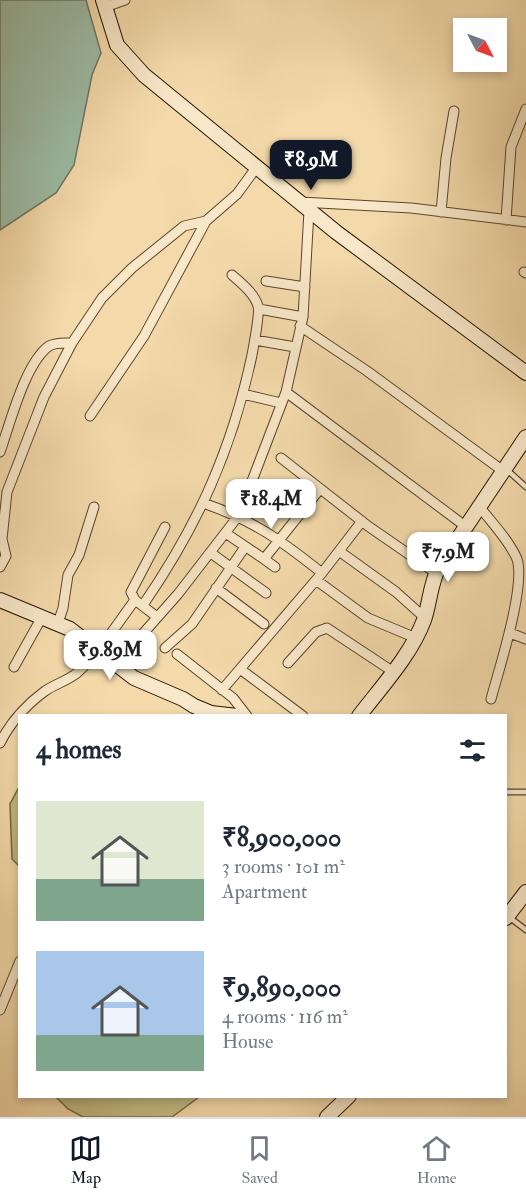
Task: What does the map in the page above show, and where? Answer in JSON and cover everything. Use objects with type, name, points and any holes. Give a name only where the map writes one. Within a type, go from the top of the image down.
[{"type":"main road","points":[[104,4],[117,45],[144,75],[304,207],[526,373]]},
{"type":"main road","points":[[360,714],[416,638],[425,618],[430,588],[436,573],[526,437]]},
{"type":"main road","points":[[0,600],[58,623],[85,639],[118,668],[194,706],[220,714]]},
{"type":"main road","points":[[507,916],[526,892]]},
{"type":"main road","points":[[327,1117],[347,1098]]},
{"type":"street","points":[[104,4],[126,0]]},
{"type":"street","points":[[506,220],[511,147],[526,109]]},
{"type":"street","points":[[441,212],[446,158],[454,111]]},
{"type":"street","points":[[90,416],[144,336],[206,221],[237,195],[256,168]]},
{"type":"street","points":[[118,668],[228,534],[239,515],[286,392],[301,322],[304,287],[304,207],[441,212],[526,222]]},
{"type":"street","points":[[0,567],[6,556],[2,539],[7,492],[44,397],[72,343],[102,298],[132,268],[184,226],[206,221]]},
{"type":"street","points":[[20,714],[46,690],[62,684],[78,672],[139,603],[177,556],[203,503],[230,439],[243,394],[260,309],[249,291],[232,275]]},
{"type":"street","points":[[266,281],[304,287]]},
{"type":"street","points":[[260,309],[301,322],[504,470]]},
{"type":"street","points":[[255,340],[295,347]]},
{"type":"street","points":[[0,452],[27,378],[41,354],[51,345],[72,343]]},
{"type":"street","points":[[286,392],[465,526]]},
{"type":"street","points":[[243,394],[281,403]]},
{"type":"street","points":[[281,458],[362,521],[436,573]]},
{"type":"street","points":[[264,559],[317,486]]},
{"type":"street","points":[[203,503],[239,515],[280,540],[319,577],[368,618],[416,638]]},
{"type":"street","points":[[479,506],[517,559],[521,574],[510,633],[491,699]]},
{"type":"street","points":[[58,623],[68,576],[79,555],[94,507]]},
{"type":"street","points":[[222,690],[319,577],[362,521]]},
{"type":"street","points":[[158,617],[131,596],[133,587],[165,527]]},
{"type":"street","points":[[228,534],[275,567]]},
{"type":"street","points":[[165,648],[192,624],[245,547]]},
{"type":"street","points":[[339,551],[396,592],[425,618]]},
{"type":"street","points":[[211,553],[266,593]]},
{"type":"street","points":[[216,588],[264,624]]},
{"type":"street","points":[[14,667],[42,617]]},
{"type":"street","points":[[288,663],[316,632],[327,628],[392,671]]},
{"type":"street","points":[[510,633],[526,639]]},
{"type":"street","points":[[177,654],[222,690],[245,714]]},
{"type":"street","points":[[240,669],[300,714]]},
{"type":"street","points":[[0,743],[8,727],[18,716]]},
{"type":"street","points":[[0,1010],[18,966]]},
{"type":"lane","points":[[504,470],[526,487]]},
{"type":"lane","points":[[507,792],[526,792]]},
{"type":"lane","points":[[507,918],[526,930]]},
{"type":"shaded area","points":[[0,0],[86,0],[101,53],[92,75],[74,165],[56,193],[0,230]]},
{"type":"shaded area","points":[[18,789],[18,865],[12,859],[10,804]]},
{"type":"shaded area","points":[[57,1098],[198,1098],[172,1117],[83,1117],[68,1109]]},
{"type":"building","points":[[296,145],[312,147],[309,171],[292,168]]}]
